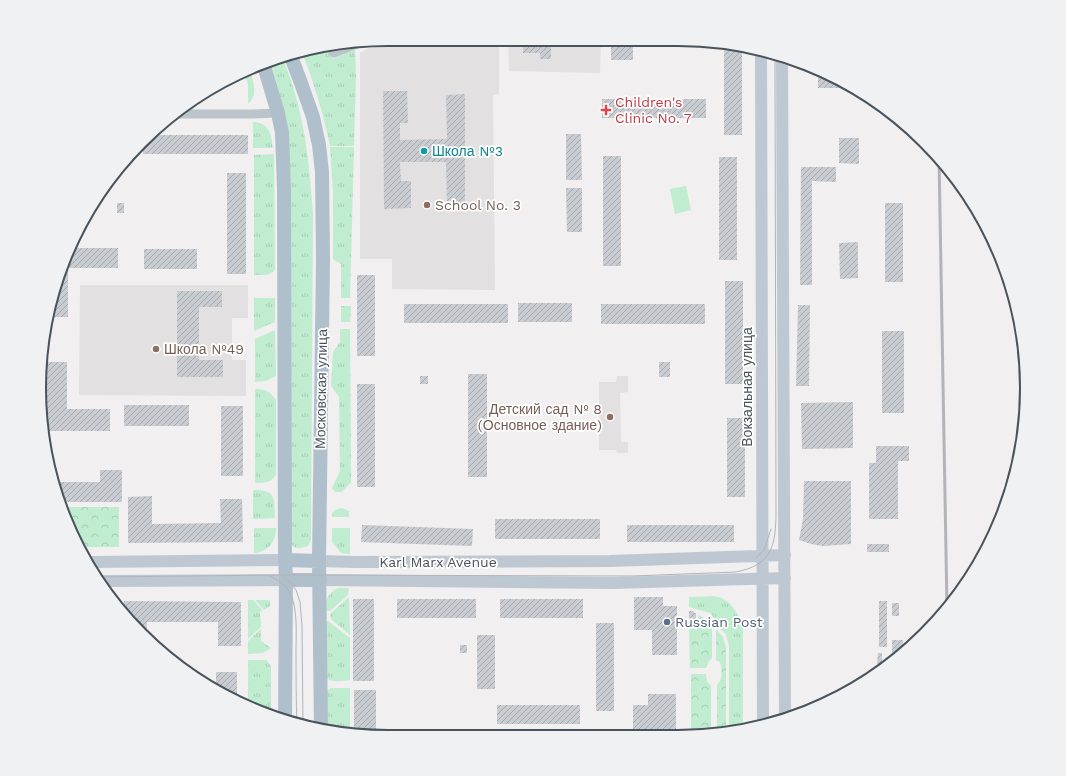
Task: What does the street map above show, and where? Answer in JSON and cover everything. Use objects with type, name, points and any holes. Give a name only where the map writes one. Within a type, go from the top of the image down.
[{"type":"main road","name":"Вокзальная улица","points":[[762,57],[763,719]]},
{"type":"main road","name":"Московская улица","points":[[292,60],[313,117],[319,145],[322,172],[323,259],[319,561],[321,723]]},
{"type":"main road","points":[[782,62],[785,713]]},
{"type":"main road","points":[[265,69],[278,113],[282,133],[284,188],[286,580],[285,714]]},
{"type":"main road","points":[[738,557],[748,553],[757,544],[762,533]]},
{"type":"main road","name":"Karl Marx Avenue","points":[[94,562],[285,560],[356,562],[610,561],[785,555]]},
{"type":"main road","name":"Karl Marx Avenue","points":[[105,580],[320,580],[614,583],[785,578]]},
{"type":"street","points":[[333,51],[334,53],[344,49]]},
{"type":"street","points":[[184,114],[278,113]]},
{"type":"shaded area","name":"School No. 3","points":[[499,46],[499,94],[493,95],[495,290],[392,289],[392,259],[360,259],[360,53],[371,47]]},
{"type":"shaded area","points":[[508,46],[601,46],[600,73],[509,71]]},
{"type":"shaded area","name":"Школа №49","points":[[80,285],[248,285],[248,318],[232,318],[232,360],[246,360],[246,396],[79,395]]},
{"type":"shaded area","name":"Детский сад № 8 (Основное здание)","points":[[617,376],[628,376],[628,392],[620,393],[621,442],[628,442],[628,453],[617,453],[616,450],[599,450],[599,382],[616,382]]},
{"type":"green space","points":[[355,49],[356,75],[354,146],[330,146],[318,98],[304,57],[329,52],[333,59]]},
{"type":"green space","points":[[284,62],[296,95],[304,134],[310,174],[313,213],[311,540],[308,546],[300,548],[293,546],[290,541],[291,186],[285,124],[272,66]]},
{"type":"green space","points":[[251,75],[254,85],[254,93],[248,104],[248,84],[245,77]]},
{"type":"green space","points":[[253,122],[263,125],[269,130],[273,148],[253,148]]},
{"type":"green space","points":[[330,147],[354,147],[350,298],[341,298],[341,264],[333,259],[333,192]]},
{"type":"green space","points":[[274,154],[275,270],[268,274],[254,275],[254,155]]},
{"type":"green space","points":[[686,186],[691,210],[675,214],[670,189]]},
{"type":"green space","points":[[254,298],[275,298],[275,322],[254,331]]},
{"type":"green space","points":[[341,306],[351,306],[350,322],[341,322]]},
{"type":"green space","points":[[340,329],[350,329],[351,482],[342,492],[335,492],[332,488],[340,471],[339,397],[331,386],[333,352],[340,342]]},
{"type":"green space","points":[[275,330],[276,376],[266,381],[255,382],[255,339]]},
{"type":"green space","points":[[255,389],[267,391],[272,394],[276,400],[276,475],[269,481],[261,483],[255,483]]},
{"type":"green space","points":[[253,490],[261,490],[273,496],[275,518],[253,519]]},
{"type":"green space","points":[[67,507],[119,507],[119,547],[85,547]]},
{"type":"green space","points":[[342,508],[349,511],[349,517],[332,517],[332,513],[335,510]]},
{"type":"green space","points":[[254,528],[276,528],[276,533],[273,542],[267,548],[263,551],[254,553]]},
{"type":"green space","points":[[332,528],[350,528],[350,554],[341,553],[332,542]]},
{"type":"green space","points":[[338,588],[349,588],[348,595],[330,611],[324,611],[328,598],[332,592]]},
{"type":"green space","points":[[349,597],[350,635],[331,619],[330,614]]},
{"type":"green space","points":[[689,597],[723,598],[731,605],[740,619],[743,628],[743,723],[729,726],[729,646],[726,634],[717,626],[715,619],[710,613],[689,607]]},
{"type":"green space","points":[[248,600],[253,600],[262,610],[260,612],[261,627],[248,639]]},
{"type":"green space","points":[[255,600],[270,600],[270,606],[264,610]]},
{"type":"green space","points":[[699,615],[708,621],[712,629],[712,658],[706,668],[690,668],[689,619],[698,619]]},
{"type":"green space","points":[[324,621],[328,621],[350,638],[350,680],[334,681],[326,678]]},
{"type":"green space","points":[[261,629],[261,641],[271,648],[263,653],[248,654],[248,641]]},
{"type":"green space","points":[[716,629],[723,637],[726,647],[726,726],[717,728],[717,685],[719,683],[722,671],[720,662],[716,660]]},
{"type":"green space","points":[[248,660],[266,660],[271,666],[271,709],[248,700]]},
{"type":"green space","points":[[691,674],[706,674],[707,681],[711,686],[711,728],[691,729]]},
{"type":"green space","points":[[331,688],[350,688],[350,728],[325,724],[326,691]]},
{"type":"building","points":[[523,46],[551,46],[551,59],[540,59],[540,53],[523,53]]},
{"type":"building","points":[[611,46],[633,46],[633,60],[611,60]]},
{"type":"building","points":[[724,49],[742,52],[742,135],[724,135]]},
{"type":"building","points":[[818,76],[839,86],[839,88],[818,88]]},
{"type":"building","name":"Школа №3","points":[[383,91],[407,91],[408,123],[400,123],[400,140],[447,139],[446,95],[465,94],[465,205],[447,205],[446,162],[400,162],[401,181],[411,181],[411,208],[384,209]]},
{"type":"building","points":[[602,99],[706,99],[706,118],[602,118]]},
{"type":"building","points":[[566,134],[581,134],[582,180],[566,180]]},
{"type":"building","points":[[158,135],[248,135],[248,154],[143,154],[143,149]]},
{"type":"building","points":[[839,138],[859,138],[859,164],[839,163]]},
{"type":"building","points":[[603,156],[621,156],[621,266],[603,266]]},
{"type":"building","points":[[719,157],[737,157],[737,260],[719,260]]},
{"type":"building","points":[[801,167],[836,167],[836,182],[812,181],[812,285],[800,285]]},
{"type":"building","points":[[227,173],[246,173],[246,274],[227,274]]},
{"type":"building","points":[[566,188],[582,188],[582,232],[567,232]]},
{"type":"building","points":[[117,203],[124,203],[124,213],[117,213]]},
{"type":"building","points":[[885,203],[903,203],[903,282],[885,282]]},
{"type":"building","points":[[858,242],[858,278],[840,279],[839,243]]},
{"type":"building","points":[[76,248],[118,248],[118,268],[68,268],[68,317],[54,317],[64,278],[72,257]]},
{"type":"building","points":[[144,249],[197,249],[197,269],[144,269]]},
{"type":"building","points":[[357,275],[375,275],[375,356],[357,356]]},
{"type":"building","points":[[725,281],[743,281],[743,384],[725,384]]},
{"type":"building","points":[[177,291],[222,291],[222,307],[199,307],[199,360],[223,360],[223,377],[177,377]]},
{"type":"building","points":[[518,303],[572,303],[572,322],[518,322]]},
{"type":"building","points":[[404,304],[508,304],[508,323],[404,323]]},
{"type":"building","points":[[601,304],[705,304],[705,324],[601,324]]},
{"type":"building","points":[[798,305],[810,305],[809,386],[796,386]]},
{"type":"building","points":[[882,331],[904,331],[904,413],[882,413]]},
{"type":"building","points":[[47,362],[67,362],[67,409],[110,409],[110,431],[49,431],[46,388]]},
{"type":"building","points":[[659,362],[670,362],[670,377],[659,377]]},
{"type":"building","points":[[468,374],[487,374],[487,477],[468,477]]},
{"type":"building","points":[[420,376],[428,376],[428,384],[420,384]]},
{"type":"building","points":[[357,384],[375,384],[375,487],[357,487]]},
{"type":"building","points":[[853,402],[853,448],[802,449],[801,403]]},
{"type":"building","points":[[124,405],[189,405],[189,426],[124,426]]},
{"type":"building","points":[[221,406],[243,406],[243,476],[221,476]]},
{"type":"building","points":[[727,418],[745,418],[745,497],[727,497]]},
{"type":"building","points":[[876,446],[909,446],[909,461],[898,461],[898,519],[869,519],[869,463],[876,463]]},
{"type":"building","points":[[100,470],[122,470],[122,502],[66,502],[59,482],[100,482]]},
{"type":"building","points":[[804,481],[851,481],[851,544],[823,546],[799,540],[803,519]]},
{"type":"building","points":[[152,496],[152,524],[221,523],[220,499],[242,499],[243,542],[128,543],[128,497]]},
{"type":"building","points":[[495,519],[600,519],[600,539],[495,539]]},
{"type":"building","points":[[362,525],[473,529],[472,546],[361,542]]},
{"type":"building","points":[[627,525],[734,525],[734,542],[627,542]]},
{"type":"building","points":[[867,544],[889,544],[889,552],[867,552]]},
{"type":"building","points":[[634,597],[663,597],[663,606],[677,606],[677,655],[652,655],[652,630],[634,630]]},
{"type":"building","points":[[353,599],[374,599],[374,681],[353,681]]},
{"type":"building","points":[[397,599],[476,599],[476,618],[397,618]]},
{"type":"building","points":[[500,599],[583,599],[583,618],[500,618]]},
{"type":"building","points":[[124,601],[241,602],[241,646],[218,646],[218,622],[147,622],[146,630],[124,604]]},
{"type":"building","points":[[879,601],[887,601],[887,647],[879,647]]},
{"type":"building","points":[[892,603],[899,603],[899,616],[892,616]]},
{"type":"building","points":[[689,611],[694,611],[694,613],[696,613],[696,619],[689,619]]},
{"type":"building","points":[[596,623],[614,623],[614,711],[596,711]]},
{"type":"building","points":[[477,635],[495,635],[495,689],[477,689]]},
{"type":"building","points":[[892,640],[903,640],[903,645],[892,654]]},
{"type":"building","points":[[460,645],[467,645],[467,653],[460,653]]},
{"type":"building","points":[[878,653],[882,653],[882,662],[877,664]]},
{"type":"building","points":[[216,672],[237,672],[237,695],[217,684]]},
{"type":"building","points":[[354,690],[376,690],[376,729],[354,728]]},
{"type":"building","points":[[648,694],[676,694],[676,730],[633,730],[633,705],[648,705]]},
{"type":"building","points":[[497,705],[580,705],[580,724],[497,724]]},
{"type":"tram line","points":[[103,577],[282,575],[632,576],[736,572],[747,569],[763,560],[772,547],[776,517],[775,60]]},
{"type":"tram line","points":[[756,558],[764,550],[771,529]]},
{"type":"tram line","points":[[280,575],[290,582],[296,590],[300,602],[302,626],[303,719]]},
{"type":"tram line","points":[[269,576],[279,581],[290,593],[293,599],[296,629],[297,717]]},
{"type":"railway","points":[[939,168],[947,599]]},
{"type":"place","name":"Children's Clinic No. 7","points":[[606,110]]},
{"type":"place","name":"Школа №3","points":[[424,151]]},
{"type":"place","name":"School No. 3","points":[[427,205]]},
{"type":"place","name":"Школа №49","points":[[156,349]]},
{"type":"place","name":"Детский сад № 8 (Основное здание)","points":[[610,417]]},
{"type":"place","name":"Russian Post","points":[[667,622]]}]
